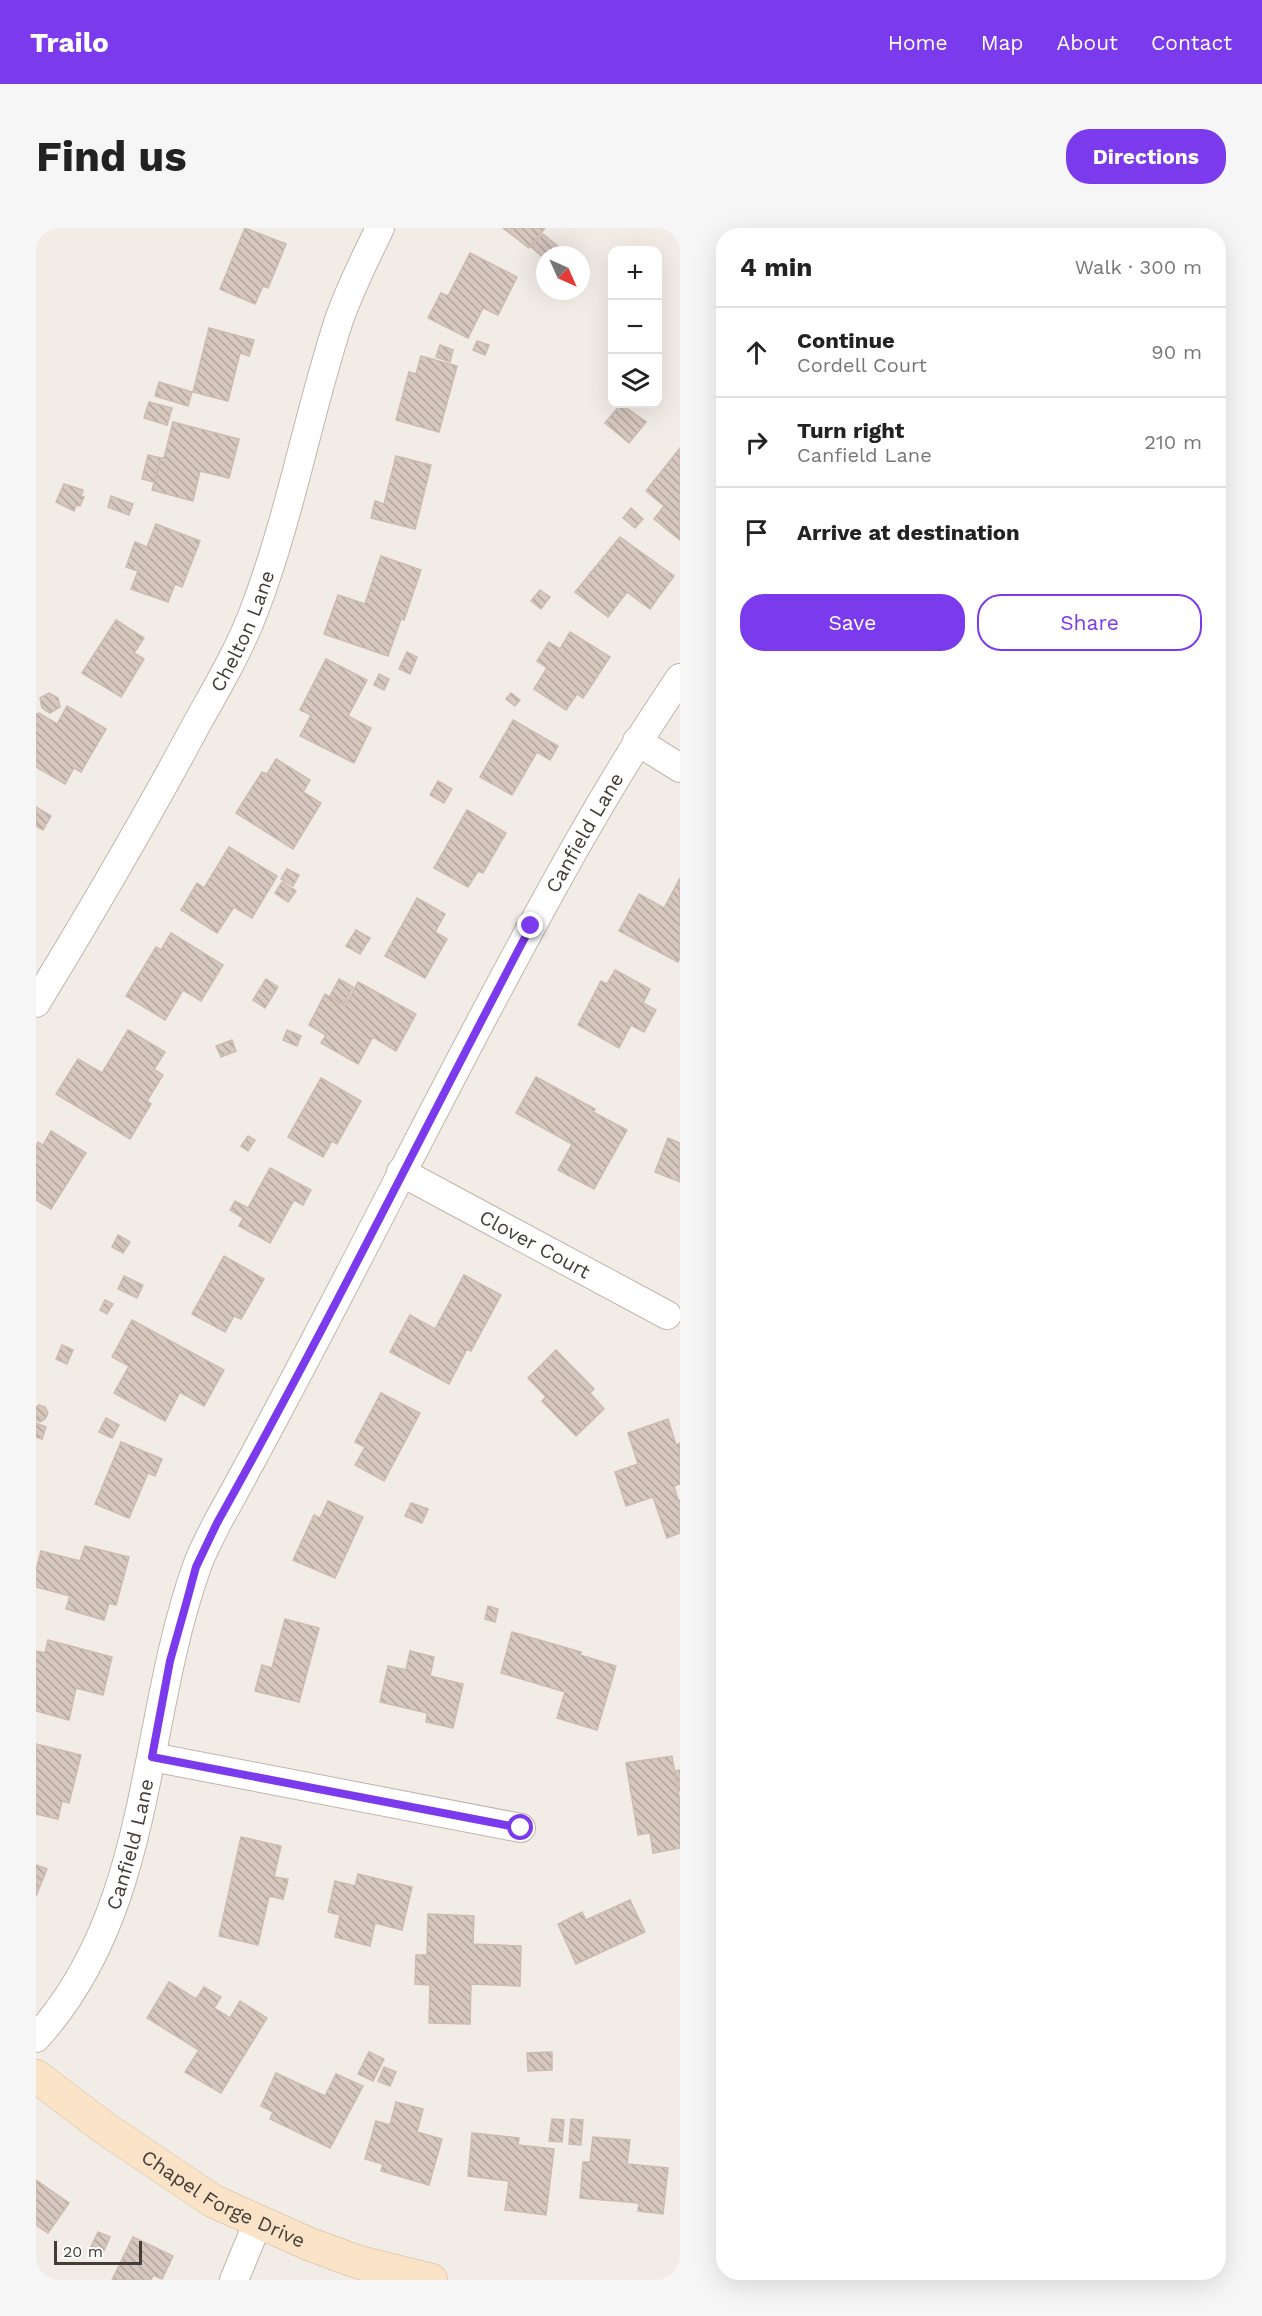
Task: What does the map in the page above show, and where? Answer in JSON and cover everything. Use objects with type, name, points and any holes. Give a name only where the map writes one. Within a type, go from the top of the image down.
[{"type":"street","name":"Chelton Lane","points":[[36,1003],[130,846],[230,664],[254,613],[289,506],[316,397],[339,321],[380,228]]},
{"type":"street","name":"Canfield Lane","points":[[36,2038],[74,1990],[106,1928],[119,1892],[152,1757],[170,1661],[196,1567],[531,926],[637,741],[680,678]]},
{"type":"street","points":[[637,741],[680,768]]},
{"type":"street","name":"Clover Court","points":[[402,1172],[667,1314]]},
{"type":"street","points":[[152,1757],[521,1828]]},
{"type":"street","name":"Chapel Forge Drive","points":[[36,2076],[167,2171],[213,2201],[309,2244],[358,2262],[431,2280]]},
{"type":"street","points":[[234,2280],[258,2222]]},
{"type":"building","points":[[245,228],[286,244],[268,288],[263,286],[255,304],[220,289]]},
{"type":"building","points":[[503,228],[545,228],[529,248]]},
{"type":"building","points":[[543,234],[558,246],[536,246],[536,251],[531,247]]},
{"type":"building","points":[[470,253],[517,277],[498,315],[483,308],[468,338],[428,318],[441,293],[448,296]]},
{"type":"building","points":[[209,328],[254,340],[249,356],[240,353],[228,401],[193,392]]},
{"type":"building","points":[[477,341],[489,345],[485,355],[473,350]]},
{"type":"building","points":[[440,345],[453,350],[450,362],[436,357]]},
{"type":"building","points":[[421,356],[457,366],[439,432],[396,420],[409,372],[416,374]]},
{"type":"building","points":[[159,382],[192,392],[188,406],[155,396]]},
{"type":"building","points":[[149,402],[172,408],[167,425],[144,418]]},
{"type":"building","points":[[618,408],[627,408],[646,422],[629,443],[605,423]]},
{"type":"building","points":[[173,422],[239,439],[229,478],[200,471],[193,501],[152,490],[161,458],[164,458]]},
{"type":"building","points":[[680,448],[680,540],[654,519],[664,506],[646,491]]},
{"type":"building","points":[[148,455],[161,458],[154,482],[142,479]]},
{"type":"building","points":[[396,456],[431,465],[415,529],[371,518],[375,501],[384,504]]},
{"type":"building","points":[[64,484],[83,490],[81,496],[84,497],[80,506],[76,505],[74,511],[56,502]]},
{"type":"building","points":[[111,496],[133,504],[129,515],[108,507]]},
{"type":"building","points":[[631,508],[643,519],[635,528],[623,518]]},
{"type":"building","points":[[156,524],[200,541],[182,587],[175,584],[168,602],[131,589],[138,571],[126,567],[135,542],[147,547]]},
{"type":"building","points":[[620,537],[674,576],[650,609],[627,592],[608,617],[575,592]]},
{"type":"building","points":[[381,556],[421,570],[404,620],[401,619],[388,656],[324,634],[338,595],[365,604]]},
{"type":"building","points":[[540,590],[550,597],[541,609],[531,601]]},
{"type":"building","points":[[116,620],[144,638],[134,653],[144,659],[121,697],[82,673]]},
{"type":"building","points":[[570,632],[610,657],[583,698],[577,694],[566,710],[534,689],[547,668],[537,661],[549,642],[560,649]]},
{"type":"building","points":[[407,652],[417,657],[410,674],[399,669]]},
{"type":"building","points":[[326,659],[367,680],[348,716],[371,728],[354,763],[300,736],[311,715],[300,710]]},
{"type":"building","points":[[379,674],[389,679],[384,690],[374,685]]},
{"type":"building","points":[[49,693],[58,698],[60,707],[50,713],[42,708],[40,698]]},
{"type":"building","points":[[511,693],[520,700],[515,706],[506,699]]},
{"type":"building","points":[[67,706],[106,729],[81,772],[74,768],[65,784],[36,767],[36,714],[39,713],[57,724]]},
{"type":"building","points":[[513,720],[558,746],[550,760],[537,752],[512,795],[480,777]]},
{"type":"building","points":[[276,759],[310,780],[303,792],[321,803],[293,849],[236,813],[262,772],[267,774]]},
{"type":"building","points":[[438,781],[452,789],[444,803],[430,795]]},
{"type":"building","points":[[36,807],[51,816],[43,830],[36,826]]},
{"type":"building","points":[[467,810],[506,833],[483,873],[478,871],[468,887],[434,868]]},
{"type":"building","points":[[229,847],[277,876],[252,918],[234,907],[217,933],[181,910],[197,883],[204,888]]},
{"type":"building","points":[[287,869],[299,875],[293,886],[281,879]]},
{"type":"building","points":[[680,878],[680,958],[678,962],[619,931],[639,894],[664,908]]},
{"type":"building","points":[[282,882],[296,891],[288,902],[275,893]]},
{"type":"building","points":[[417,898],[445,914],[435,932],[447,939],[425,978],[385,956]]},
{"type":"building","points":[[356,930],[370,938],[360,954],[346,946]]},
{"type":"building","points":[[171,933],[223,965],[201,1001],[183,990],[165,1020],[126,996],[156,947],[161,950]]},
{"type":"building","points":[[615,970],[650,989],[643,1003],[656,1010],[644,1032],[631,1025],[619,1048],[578,1025],[601,981],[607,984]]},
{"type":"building","points":[[266,979],[278,987],[265,1008],[253,1000]]},
{"type":"building","points":[[339,979],[353,987],[344,1004],[330,996]]},
{"type":"building","points":[[358,982],[416,1014],[396,1051],[373,1037],[358,1064],[321,1043],[326,1035],[309,1025],[325,994],[345,1006]]},
{"type":"building","points":[[128,1030],[165,1052],[154,1069],[163,1075],[147,1101],[151,1104],[130,1139],[56,1094],[78,1059],[102,1073]]},
{"type":"building","points":[[287,1030],[301,1036],[297,1046],[283,1040]]},
{"type":"building","points":[[232,1040],[236,1051],[221,1057],[216,1046]]},
{"type":"building","points":[[536,1077],[595,1109],[593,1112],[627,1130],[594,1189],[558,1170],[572,1144],[516,1113]]},
{"type":"building","points":[[321,1078],[361,1101],[337,1144],[332,1141],[323,1157],[288,1137]]},
{"type":"building","points":[[51,1131],[86,1153],[51,1209],[36,1200],[36,1146],[38,1142],[43,1145]]},
{"type":"building","points":[[248,1136],[255,1140],[248,1151],[241,1146]]},
{"type":"building","points":[[668,1138],[680,1143],[680,1182],[655,1172]]},
{"type":"building","points":[[270,1168],[311,1190],[303,1205],[294,1200],[270,1243],[239,1226],[243,1218],[230,1210],[235,1201],[248,1208]]},
{"type":"building","points":[[118,1235],[130,1242],[123,1253],[112,1247]]},
{"type":"building","points":[[224,1256],[264,1279],[241,1319],[234,1316],[225,1332],[192,1314]]},
{"type":"building","points":[[464,1275],[501,1295],[471,1351],[467,1349],[449,1384],[390,1352],[410,1315],[435,1329]]},
{"type":"building","points":[[124,1276],[143,1285],[137,1298],[118,1289]]},
{"type":"building","points":[[105,1300],[113,1304],[107,1314],[100,1310]]},
{"type":"building","points":[[132,1320],[224,1370],[204,1406],[180,1392],[165,1421],[114,1393],[129,1366],[112,1357]]},
{"type":"building","points":[[62,1345],[73,1350],[67,1364],[56,1359]]},
{"type":"building","points":[[556,1350],[594,1389],[590,1393],[604,1409],[576,1436],[542,1401],[546,1397],[528,1378]]},
{"type":"building","points":[[381,1393],[420,1413],[384,1481],[355,1465],[365,1447],[355,1442]]},
{"type":"building","points":[[39,1405],[45,1407],[48,1413],[40,1422],[36,1420],[36,1407]]},
{"type":"building","points":[[106,1418],[119,1425],[112,1438],[99,1432]]},
{"type":"building","points":[[668,1419],[676,1445],[680,1443],[680,1484],[674,1486],[678,1500],[680,1500],[680,1533],[667,1538],[653,1497],[626,1506],[615,1472],[638,1464],[628,1433]]},
{"type":"building","points":[[36,1423],[46,1427],[42,1439],[36,1437]]},
{"type":"building","points":[[121,1442],[162,1459],[155,1476],[148,1473],[129,1518],[95,1504]]},
{"type":"building","points":[[328,1501],[363,1517],[335,1578],[293,1560],[314,1515],[320,1518]]},
{"type":"building","points":[[411,1503],[428,1509],[422,1523],[405,1516]]},
{"type":"building","points":[[85,1546],[129,1557],[116,1605],[109,1603],[104,1620],[66,1609],[70,1596],[36,1587],[36,1570],[41,1551],[80,1561]]},
{"type":"building","points":[[488,1606],[498,1609],[495,1622],[485,1619]]},
{"type":"building","points":[[285,1619],[319,1628],[299,1702],[255,1691],[262,1665],[272,1668]]},
{"type":"building","points":[[512,1632],[581,1652],[580,1655],[616,1666],[597,1730],[557,1718],[565,1692],[501,1673]]},
{"type":"building","points":[[48,1640],[112,1657],[103,1695],[76,1688],[69,1720],[36,1711],[36,1651],[45,1653]]},
{"type":"building","points":[[410,1651],[434,1657],[430,1676],[463,1684],[453,1728],[426,1722],[427,1713],[380,1702],[388,1666],[406,1670]]},
{"type":"building","points":[[36,1744],[81,1755],[69,1803],[62,1801],[58,1819],[36,1814]]},
{"type":"building","points":[[672,1756],[680,1802],[680,1848],[653,1853],[650,1833],[638,1835],[626,1763]]},
{"type":"building","points":[[680,1770],[680,1791],[678,1791],[675,1771]]},
{"type":"building","points":[[241,1837],[281,1846],[274,1877],[288,1879],[283,1899],[269,1896],[258,1945],[219,1936]]},
{"type":"building","points":[[36,1865],[47,1869],[36,1896]]},
{"type":"building","points":[[358,1874],[412,1887],[402,1930],[375,1923],[370,1946],[335,1937],[340,1915],[328,1912],[335,1881],[355,1886]]},
{"type":"building","points":[[630,1900],[645,1932],[576,1964],[558,1924],[582,1912],[586,1920]]},
{"type":"building","points":[[428,1914],[474,1916],[473,1944],[521,1946],[520,1986],[471,1984],[470,2024],[429,2023],[430,1985],[415,1984],[416,1955],[427,1955]]},
{"type":"building","points":[[169,1982],[196,1999],[204,1987],[221,1997],[214,2008],[230,2018],[240,2001],[267,2018],[221,2093],[185,2072],[199,2050],[147,2018]]},
{"type":"building","points":[[369,2052],[384,2059],[373,2081],[358,2074]]},
{"type":"building","points":[[552,2052],[552,2070],[528,2071],[527,2053]]},
{"type":"building","points":[[384,2067],[396,2072],[390,2086],[378,2081]]},
{"type":"building","points":[[276,2073],[325,2096],[336,2074],[363,2086],[330,2148],[270,2119],[273,2112],[261,2106]]},
{"type":"building","points":[[396,2102],[423,2109],[417,2132],[442,2139],[429,2185],[381,2171],[383,2164],[365,2159],[376,2121],[390,2125]]},
{"type":"building","points":[[552,2119],[564,2120],[562,2142],[549,2141]]},
{"type":"building","points":[[571,2119],[583,2120],[581,2145],[569,2144]]},
{"type":"building","points":[[472,2133],[519,2138],[518,2145],[554,2149],[546,2215],[505,2210],[509,2181],[468,2176]]},
{"type":"building","points":[[593,2137],[630,2140],[627,2164],[668,2168],[663,2214],[638,2211],[639,2203],[580,2198],[583,2162],[590,2162]]},
{"type":"building","points":[[36,2180],[69,2203],[48,2233],[36,2225]]},
{"type":"building","points":[[98,2232],[110,2237],[102,2255],[90,2249]]},
{"type":"building","points":[[133,2237],[173,2256],[162,2279],[153,2275],[151,2280],[112,2280]]},
{"type":"route","points":[[521,1828],[152,1757],[170,1661],[196,1567],[531,926]]}]
